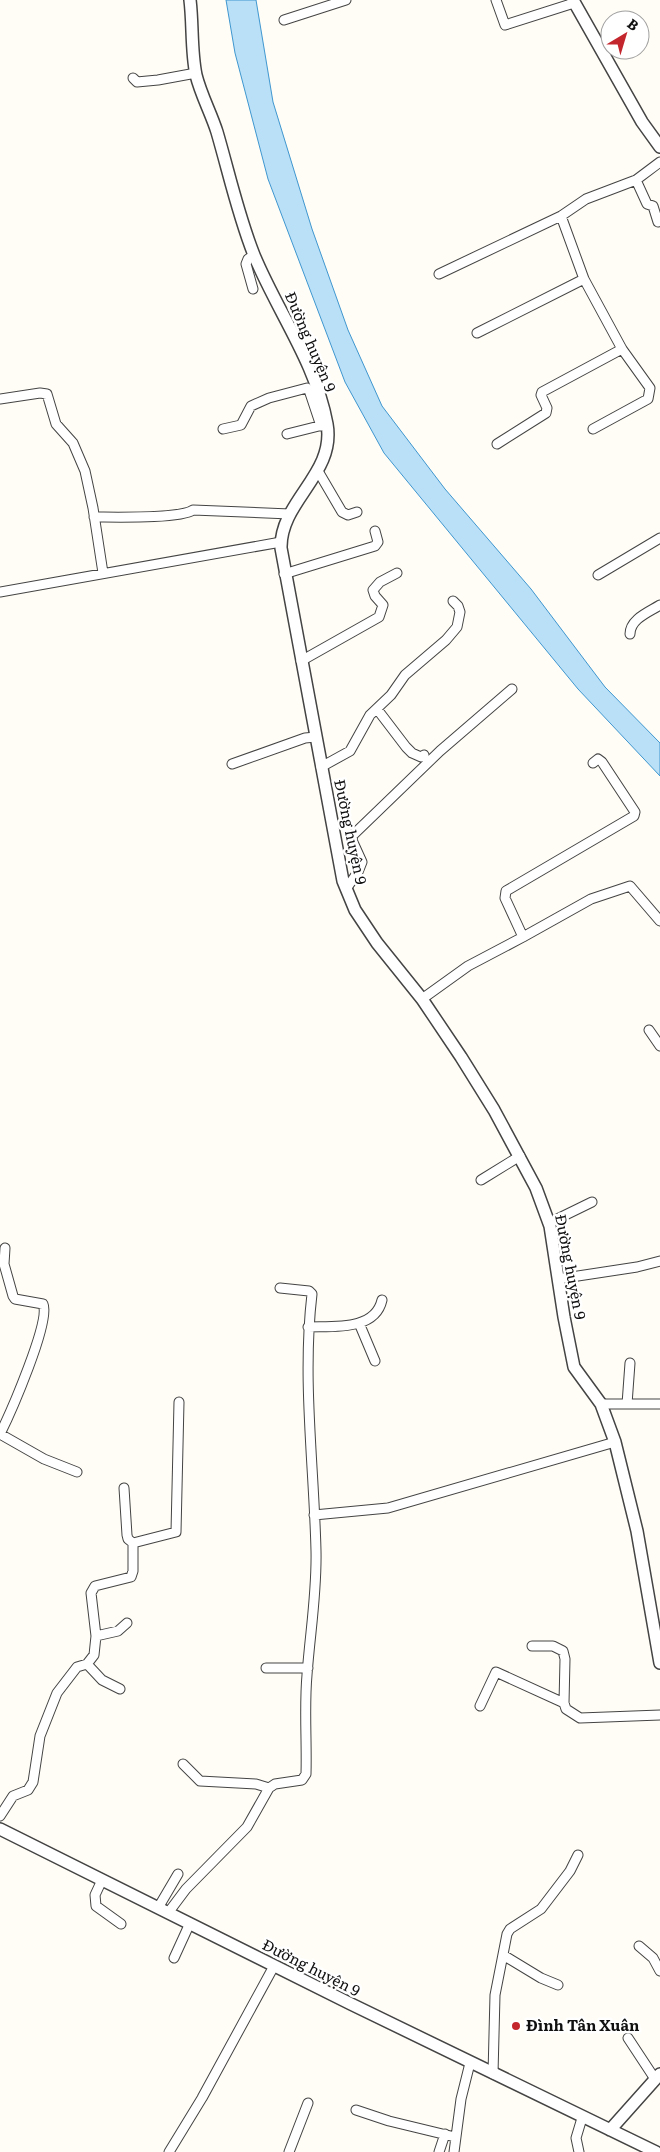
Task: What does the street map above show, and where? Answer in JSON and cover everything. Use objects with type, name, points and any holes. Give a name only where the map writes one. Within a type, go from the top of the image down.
[{"type":"street","name":"Đường huyện 9","points":[[190,0],[196,73],[217,131],[231,189],[254,256],[304,356],[324,425],[326,449],[318,471],[283,526],[281,542],[284,574],[346,889],[355,910],[377,943],[422,999],[494,1110],[536,1188],[549,1223],[574,1367],[601,1404],[615,1442],[637,1531],[660,1659]]},
{"type":"street","points":[[284,20],[346,0]]},
{"type":"street","points":[[496,0],[505,25],[573,1],[642,122],[660,147]]},
{"type":"street","points":[[133,78],[137,82],[196,73]]},
{"type":"street","points":[[438,274],[561,216],[586,199],[636,180],[660,162]]},
{"type":"street","points":[[636,180],[647,204],[653,206],[658,222]]},
{"type":"street","points":[[561,216],[584,279],[622,349],[650,388],[649,396],[593,429]]},
{"type":"street","points":[[253,289],[246,264],[248,259],[254,256]]},
{"type":"street","points":[[477,333],[584,279]]},
{"type":"street","points":[[497,444],[546,413],[546,405],[541,395],[542,392],[622,349]]},
{"type":"street","points":[[222,429],[241,425],[248,409],[257,403],[307,388],[324,425],[287,434]]},
{"type":"street","points":[[0,399],[46,393],[56,424],[73,442],[85,471],[103,573]]},
{"type":"street","points":[[318,471],[342,512],[348,515],[357,512]]},
{"type":"street","points":[[94,517],[187,514],[193,510],[290,514]]},
{"type":"street","points":[[284,574],[375,546],[378,542],[375,531]]},
{"type":"street","points":[[598,575],[660,538]]},
{"type":"street","points":[[0,592],[281,542]]},
{"type":"street","points":[[301,662],[379,617],[383,605],[375,596],[373,590],[380,582],[397,573]]},
{"type":"street","points":[[321,767],[350,751],[370,715],[391,695],[405,675],[446,640],[457,627],[460,612],[458,606],[453,601]]},
{"type":"street","points":[[630,634],[632,625],[636,620],[660,605]]},
{"type":"street","points":[[346,889],[358,872],[362,862],[352,840],[353,834],[440,751],[512,690]]},
{"type":"street","points":[[377,709],[412,753],[424,755]]},
{"type":"street","points":[[232,764],[305,738],[316,737]]},
{"type":"street","points":[[523,937],[505,898],[506,891],[635,814],[602,762],[598,759],[593,763]]},
{"type":"street","points":[[422,999],[468,966],[591,900],[627,886],[633,887],[660,921]]},
{"type":"street","points":[[649,1030],[660,1046]]},
{"type":"street","points":[[481,1180],[520,1156]]},
{"type":"street","points":[[549,1223],[592,1202]]},
{"type":"street","points":[[5,1248],[4,1264],[13,1296],[16,1299],[43,1304],[45,1313],[37,1346],[0,1434],[44,1459],[77,1472]]},
{"type":"street","points":[[558,1279],[637,1267],[660,1261]]},
{"type":"street","points":[[168,1913],[186,1889],[247,1827],[269,1788],[276,1784],[302,1780],[306,1774],[308,1668],[315,1605],[314,1515],[309,1436],[308,1327],[312,1292],[280,1288]]},
{"type":"street","points":[[308,1327],[359,1323],[377,1313],[382,1300]]},
{"type":"street","points":[[359,1323],[375,1361]]},
{"type":"street","points":[[627,1404],[630,1363]]},
{"type":"street","points":[[124,1488],[126,1535],[128,1539],[133,1542],[176,1532],[179,1402]]},
{"type":"street","points":[[601,1404],[660,1404]]},
{"type":"street","points":[[314,1515],[388,1508],[615,1442]]},
{"type":"street","points":[[0,1816],[13,1796],[28,1790],[33,1782],[40,1736],[57,1693],[77,1668],[87,1664],[94,1655],[96,1636],[92,1589],[95,1586],[130,1576],[133,1571],[131,1547],[133,1542]]},
{"type":"street","points":[[96,1636],[118,1632],[127,1623]]},
{"type":"street","points":[[532,1646],[553,1646],[562,1651],[565,1659],[564,1703],[566,1709],[580,1718],[660,1715]]},
{"type":"street","points":[[87,1664],[102,1680],[120,1689]]},
{"type":"street","points":[[266,1668],[308,1668]]},
{"type":"street","points":[[480,1706],[496,1672],[564,1703]]},
{"type":"street","points":[[183,1764],[200,1781],[256,1784],[269,1788]]},
{"type":"street","name":"Đường huyện 9","points":[[0,1829],[470,2063],[656,2152]]},
{"type":"street","points":[[493,2074],[495,1995],[508,1931],[541,1909],[570,1871],[578,1855]]},
{"type":"street","points":[[158,1908],[178,1874]]},
{"type":"street","points":[[102,1880],[95,1895],[96,1906],[121,1924]]},
{"type":"street","points":[[174,1958],[190,1923]]},
{"type":"street","points":[[639,1946],[653,1958],[660,1971]]},
{"type":"street","points":[[502,1955],[541,1978],[558,1985]]},
{"type":"street","points":[[169,2152],[198,2104],[274,1966]]},
{"type":"street","points":[[610,2130],[658,2076],[628,2038]]},
{"type":"street","points":[[454,2152],[461,2099],[470,2063]]},
{"type":"street","points":[[289,2152],[308,2103]]},
{"type":"street","points":[[356,2110],[389,2121],[455,2137]]},
{"type":"street","points":[[579,2152],[576,2138],[582,2118]]},
{"type":"street","points":[[439,2152],[445,2134]]},
{"type":"water","points":[[226,0],[256,0],[273,102],[312,229],[348,330],[382,406],[445,489],[531,589],[605,687],[660,743],[660,776],[578,689],[384,453],[345,382],[268,179],[235,53]]},
{"type":"place","name":"Đình Tân Xuân","points":[[516,2026]]}]
